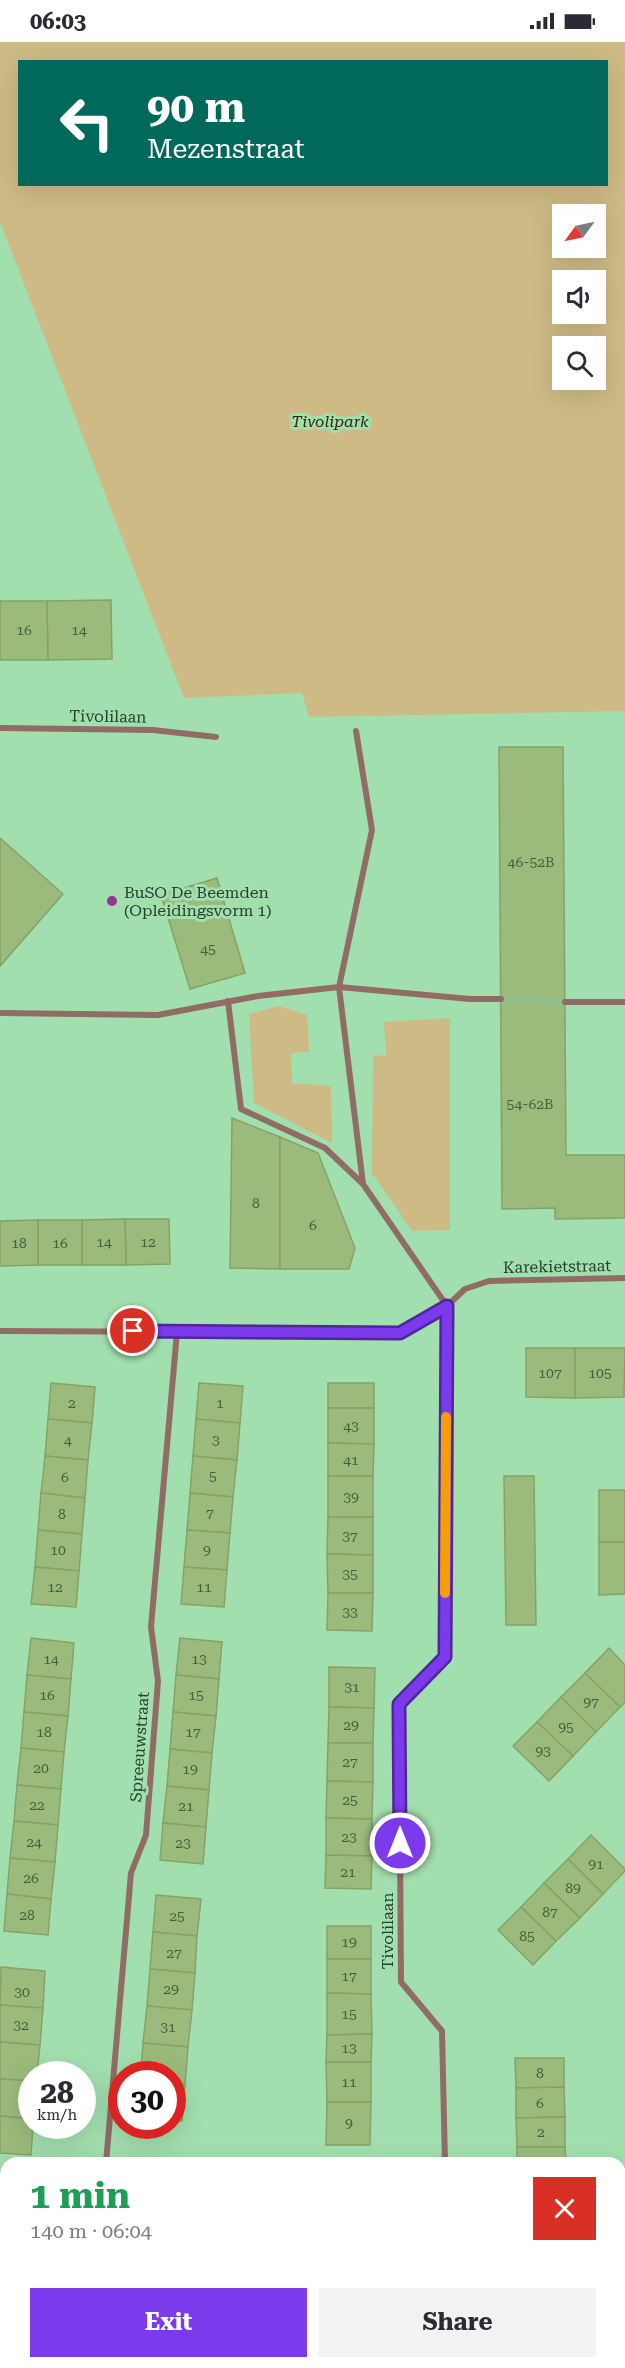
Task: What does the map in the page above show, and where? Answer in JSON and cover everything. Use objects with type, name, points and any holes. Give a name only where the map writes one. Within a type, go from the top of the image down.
[{"type":"street","name":"Tivolilaan","points":[[0,728],[153,729],[216,737]]},
{"type":"street","points":[[356,731],[372,830],[339,987],[363,1184]]},
{"type":"street","points":[[0,1013],[158,1015],[258,996],[339,987],[470,999],[501,999]]},
{"type":"street","points":[[0,1331],[400,1333],[447,1306],[363,1184],[325,1148],[241,1109],[228,1001]]},
{"type":"street","points":[[565,1002],[625,1002]]},
{"type":"street","name":"Karekietstraat","points":[[447,1306],[465,1289],[489,1281],[625,1278]]},
{"type":"street","name":"Tivolilaan","points":[[445,2157],[442,2031],[401,1983],[399,1704],[445,1657],[447,1306]]},
{"type":"street","name":"Spreeuwstraat","points":[[107,2157],[131,1873],[146,1835],[158,1681],[151,1627],[177,1332]]},
{"type":"green space","name":"Tivolipark","points":[[0,42],[625,42],[625,711],[309,717],[302,693],[184,698],[0,222]]},
{"type":"green space","points":[[279,1006],[307,1015],[309,1052],[291,1053],[292,1083],[331,1086],[332,1143],[254,1103],[249,1014]]},
{"type":"green space","points":[[450,1018],[450,1230],[412,1231],[372,1173],[373,1055],[386,1056],[384,1022]]},
{"type":"building","points":[[111,600],[112,659],[48,660],[47,601]]},
{"type":"building","points":[[0,601],[47,601],[48,660],[0,660]]},
{"type":"building","points":[[499,747],[563,747],[566,1155],[625,1155],[625,1218],[555,1219],[555,1208],[502,1209]]},
{"type":"building","points":[[0,838],[63,894],[0,966]]},
{"type":"building","points":[[217,878],[245,973],[190,989],[161,895]]},
{"type":"building","points":[[232,1118],[280,1137],[280,1269],[230,1268]]},
{"type":"building","points":[[280,1137],[318,1153],[355,1248],[349,1269],[280,1269]]},
{"type":"building","points":[[125,1219],[169,1219],[170,1264],[126,1265]]},
{"type":"building","points":[[125,1219],[126,1265],[82,1265],[82,1220]]},
{"type":"building","points":[[38,1220],[82,1220],[82,1265],[38,1265]]},
{"type":"building","points":[[38,1220],[38,1265],[0,1266],[0,1221]]},
{"type":"building","points":[[526,1348],[575,1348],[575,1398],[526,1397]]},
{"type":"building","points":[[575,1348],[625,1348],[624,1397],[575,1398]]},
{"type":"building","points":[[51,1383],[95,1387],[92,1423],[48,1419]]},
{"type":"building","points":[[199,1383],[243,1386],[240,1423],[196,1419]]},
{"type":"building","points":[[328,1383],[374,1383],[374,1408],[328,1408]]},
{"type":"building","points":[[328,1408],[374,1408],[374,1444],[328,1443]]},
{"type":"building","points":[[48,1419],[92,1423],[88,1460],[45,1456]]},
{"type":"building","points":[[196,1419],[240,1423],[237,1460],[193,1456]]},
{"type":"building","points":[[328,1443],[374,1444],[373,1476],[328,1476]]},
{"type":"building","points":[[45,1456],[88,1460],[85,1498],[41,1493]]},
{"type":"building","points":[[193,1456],[237,1460],[233,1497],[190,1493]]},
{"type":"building","points":[[328,1476],[373,1476],[373,1517],[328,1517]]},
{"type":"building","points":[[504,1476],[534,1476],[536,1625],[506,1625]]},
{"type":"building","points":[[599,1490],[625,1490],[625,1542],[599,1542]]},
{"type":"building","points":[[41,1493],[85,1498],[82,1534],[38,1530]]},
{"type":"building","points":[[190,1493],[233,1497],[230,1533],[187,1530]]},
{"type":"building","points":[[328,1517],[373,1517],[373,1555],[327,1554]]},
{"type":"building","points":[[38,1530],[82,1534],[79,1571],[35,1567]]},
{"type":"building","points":[[187,1530],[230,1533],[227,1570],[184,1567]]},
{"type":"building","points":[[599,1542],[625,1542],[625,1594],[599,1595]]},
{"type":"building","points":[[327,1554],[373,1555],[373,1593],[328,1593]]},
{"type":"building","points":[[35,1567],[79,1571],[76,1607],[31,1604]]},
{"type":"building","points":[[184,1567],[227,1570],[224,1607],[181,1604]]},
{"type":"building","points":[[328,1593],[373,1593],[372,1631],[327,1630]]},
{"type":"building","points":[[31,1638],[74,1643],[71,1679],[27,1675]]},
{"type":"building","points":[[180,1638],[222,1642],[219,1679],[176,1675]]},
{"type":"building","points":[[609,1648],[625,1665],[625,1703],[620,1707],[585,1673]]},
{"type":"building","points":[[329,1667],[375,1668],[374,1708],[329,1707]]},
{"type":"building","points":[[585,1673],[620,1707],[596,1732],[561,1697]]},
{"type":"building","points":[[27,1675],[71,1679],[68,1716],[24,1712]]},
{"type":"building","points":[[176,1675],[219,1679],[216,1716],[173,1712]]},
{"type":"building","points":[[561,1697],[596,1732],[573,1756],[537,1722]]},
{"type":"building","points":[[329,1707],[374,1708],[373,1743],[328,1743]]},
{"type":"building","points":[[24,1712],[68,1716],[64,1752],[21,1748]]},
{"type":"building","points":[[173,1712],[216,1716],[212,1753],[170,1749]]},
{"type":"building","points":[[537,1722],[573,1756],[549,1781],[513,1746]]},
{"type":"building","points":[[328,1743],[373,1743],[373,1782],[327,1781]]},
{"type":"building","points":[[21,1748],[64,1752],[61,1789],[17,1785]]},
{"type":"building","points":[[170,1749],[212,1753],[209,1790],[167,1786]]},
{"type":"building","points":[[327,1781],[373,1782],[372,1819],[326,1818]]},
{"type":"building","points":[[17,1785],[61,1789],[58,1825],[14,1821]]},
{"type":"building","points":[[167,1786],[209,1790],[206,1827],[163,1823]]},
{"type":"building","points":[[326,1818],[372,1819],[372,1856],[326,1855]]},
{"type":"building","points":[[14,1821],[58,1825],[55,1862],[10,1858]]},
{"type":"building","points":[[163,1823],[206,1827],[203,1864],[160,1860]]},
{"type":"building","points":[[591,1835],[625,1869],[603,1894],[568,1859]]},
{"type":"building","points":[[326,1855],[372,1856],[371,1889],[325,1888]]},
{"type":"building","points":[[10,1858],[55,1862],[51,1899],[7,1894]]},
{"type":"building","points":[[568,1859],[603,1894],[580,1918],[544,1883]]},
{"type":"building","points":[[544,1883],[580,1918],[556,1941],[521,1907]]},
{"type":"building","points":[[7,1894],[51,1899],[48,1935],[4,1931]]},
{"type":"building","points":[[156,1895],[201,1899],[197,1936],[153,1932]]},
{"type":"building","points":[[521,1907],[556,1941],[533,1965],[498,1930]]},
{"type":"building","points":[[327,1926],[371,1926],[371,1959],[327,1959]]},
{"type":"building","points":[[153,1932],[197,1936],[195,1973],[150,1969]]},
{"type":"building","points":[[327,1959],[371,1959],[371,1994],[327,1993]]},
{"type":"building","points":[[1,1967],[45,1971],[43,2008],[0,2005]]},
{"type":"building","points":[[150,1969],[195,1973],[192,2010],[147,2006]]},
{"type":"building","points":[[327,1993],[371,1994],[372,2034],[327,2035]]},
{"type":"building","points":[[0,2005],[43,2008],[40,2045],[0,2042]]},
{"type":"building","points":[[147,2006],[192,2010],[188,2047],[143,2043]]},
{"type":"building","points":[[372,2034],[371,2062],[326,2062],[327,2035]]},
{"type":"building","points":[[0,2042],[40,2045],[38,2061],[18,2061],[18,2080],[0,2079]]},
{"type":"building","points":[[143,2043],[188,2047],[186,2072],[186,2061],[142,2061]]},
{"type":"building","points":[[515,2058],[564,2058],[564,2087],[516,2088]]},
{"type":"building","points":[[326,2062],[371,2062],[371,2102],[327,2102]]},
{"type":"building","points":[[0,2079],[18,2080],[18,2118],[0,2116]]},
{"type":"building","points":[[564,2087],[565,2117],[516,2118],[516,2088]]},
{"type":"building","points":[[327,2102],[371,2102],[370,2145],[326,2145]]},
{"type":"building","points":[[0,2116],[18,2118],[18,2139],[32,2139],[31,2155],[0,2153]]},
{"type":"building","points":[[565,2117],[565,2147],[517,2147],[516,2118]]},
{"type":"building","points":[[517,2147],[565,2147],[566,2157],[517,2157]]},
{"type":"tunnel","points":[[501,999],[565,1002]]},
{"type":"slow traffic","points":[[445,1593],[446,1417]]},
{"type":"place","name":"BuSO De Beemden (Opleidingsvorm 1)","points":[[112,901]]},
{"type":"route","points":[[133,1331],[400,1333],[447,1306],[445,1657],[399,1704],[400,1843]]}]
